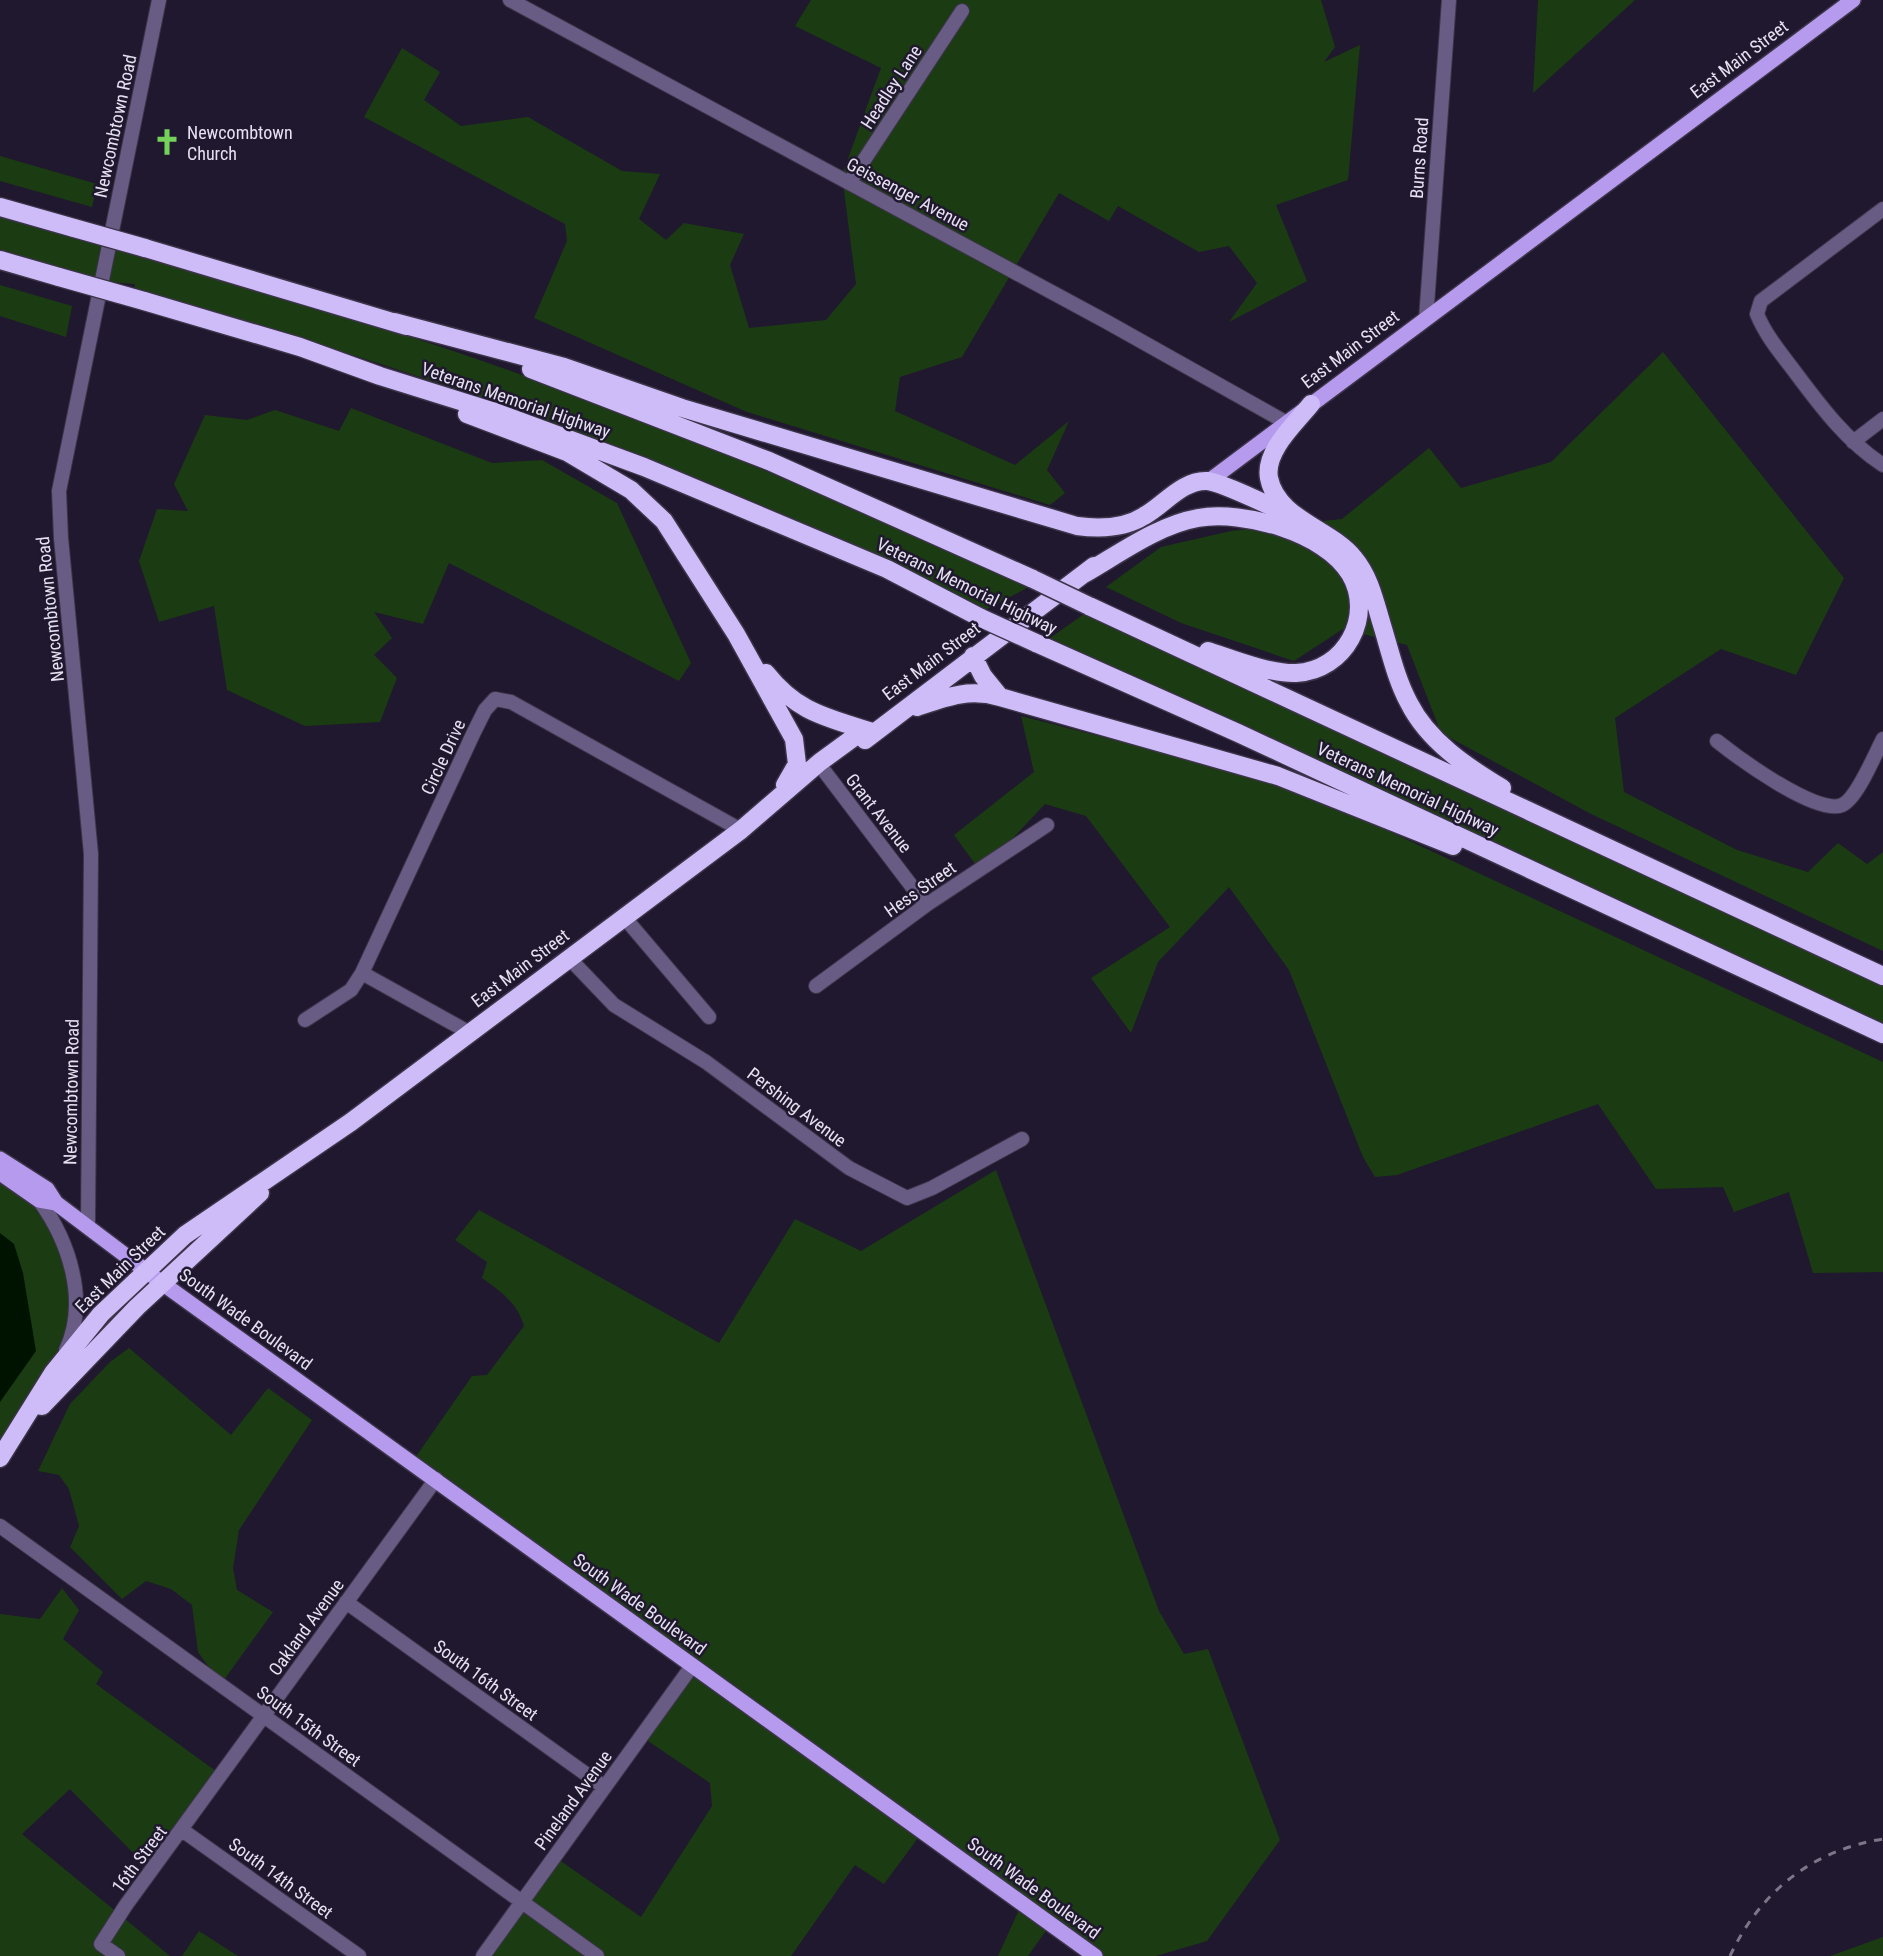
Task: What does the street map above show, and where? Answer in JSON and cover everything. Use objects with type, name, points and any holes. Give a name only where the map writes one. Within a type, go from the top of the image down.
[{"type":"highway","name":"Veterans Memorial Highway","points":[[0,207],[394,322],[588,390],[769,461],[1033,579],[1883,976]]},
{"type":"highway","name":"Veterans Memorial Highway","points":[[0,260],[300,347],[380,376],[492,411],[644,467],[887,569],[981,618],[1238,733],[1883,1034]]},
{"type":"highway","points":[[394,322],[564,367],[682,408],[1077,526],[1102,527],[1131,523],[1190,483],[1209,481],[1305,522],[1333,538],[1350,552],[1360,566],[1377,608],[1402,690],[1421,722],[1436,739],[1468,767],[1498,786],[1684,885]]},
{"type":"highway","points":[[380,376],[491,424],[567,452],[631,490],[664,521],[736,634],[796,745],[797,764],[777,801]]},
{"type":"highway","points":[[1305,522],[1276,494],[1269,469],[1275,452],[1311,404]]},
{"type":"highway","name":"East Main Street","points":[[777,801],[825,772],[860,745],[872,732],[1209,481]]},
{"type":"highway","points":[[1084,574],[1162,530],[1186,521],[1209,516],[1259,520],[1288,530],[1332,554],[1351,576],[1359,602],[1357,625],[1342,651],[1321,667],[1301,673],[1244,663],[1135,628]]},
{"type":"highway","points":[[736,634],[776,685],[798,705],[872,732]]},
{"type":"highway","points":[[973,656],[983,676],[1000,697]]},
{"type":"highway","points":[[896,714],[946,696],[977,692],[1000,697],[1307,786],[1656,929]]},
{"type":"highway","name":"East Main Street","points":[[0,1458],[53,1373],[101,1314],[185,1235],[286,1166],[470,1033],[741,830],[820,762],[857,735],[872,732]]},
{"type":"highway","name":"East Main Street","points":[[16,1434],[162,1283],[286,1166]]},
{"type":"main road","name":"East Main Street","points":[[1209,481],[1853,0]]},
{"type":"main road","points":[[0,1159],[47,1189],[56,1203]]},
{"type":"main road","points":[[0,1173],[39,1200],[56,1203]]},
{"type":"main road","name":"South Wade Boulevard","points":[[56,1203],[162,1283],[1095,1956]]},
{"type":"street","name":"Newcombtown Road","points":[[88,1225],[91,854],[61,538],[59,491],[159,0]]},
{"type":"street","name":"Geissenger Avenue","points":[[510,0],[1287,423]]},
{"type":"street","name":"Burns Road","points":[[1426,319],[1449,0]]},
{"type":"street","name":"Headley Lane","points":[[849,183],[962,11]]},
{"type":"street","points":[[1883,209],[1761,302],[1757,314],[1765,332],[1826,413],[1853,442],[1883,465]]},
{"type":"street","points":[[1853,442],[1883,419]]},
{"type":"street","name":"Circle Drive","points":[[362,973],[474,732],[485,710],[495,699],[511,702],[741,830]]},
{"type":"street","points":[[1717,741],[1770,779],[1822,804],[1834,807],[1848,801],[1883,739]]},
{"type":"street","name":"Grant Avenue","points":[[825,772],[926,905]]},
{"type":"street","name":"Hess Street","points":[[816,986],[926,905],[1047,825]]},
{"type":"street","points":[[624,917],[709,1017]]},
{"type":"street","name":"Pershing Avenue","points":[[569,958],[614,1005],[706,1062],[849,1168],[907,1197],[932,1188],[1022,1139]]},
{"type":"street","points":[[305,1020],[351,990],[362,973],[470,1033]]},
{"type":"street","points":[[39,1200],[62,1236],[75,1292],[74,1333],[53,1373]]},
{"type":"street","name":"Oakland Avenue","points":[[207,1796],[436,1479]]},
{"type":"street","name":"South 15th Street","points":[[0,1526],[597,1956]]},
{"type":"street","name":"South 16th Street","points":[[346,1602],[604,1788]]},
{"type":"street","name":"Pineland Avenue","points":[[483,1956],[692,1666]]},
{"type":"street","name":"16th Street","points":[[118,1956],[101,1944],[207,1796]]},
{"type":"street","name":"South 14th Street","points":[[182,1830],[359,1956]]},
{"type":"green space","points":[[811,0],[1321,0],[1335,47],[1324,62],[1360,45],[1348,180],[1276,205],[1307,281],[1229,322],[1257,283],[1229,246],[1199,252],[1118,206],[1109,221],[1059,193],[962,357],[900,377],[895,411],[1015,465],[1069,421],[1047,470],[1065,493],[1050,505],[747,412],[534,318],[567,241],[565,224],[364,117],[402,48],[440,72],[424,100],[461,126],[528,117],[622,171],[660,174],[639,219],[666,240],[684,223],[744,234],[730,265],[749,328],[826,320],[856,284],[842,175],[881,68],[795,26]]},
{"type":"green space","points":[[1538,0],[1635,0],[1533,93]]},
{"type":"green space","points":[[0,156],[97,184],[92,207],[0,181]]},
{"type":"green space","points":[[0,212],[72,233],[103,246],[94,281],[0,254]]},
{"type":"green space","points":[[114,247],[411,337],[574,394],[771,473],[1029,587],[985,610],[839,539],[614,446],[384,365],[134,291],[135,284],[108,282]]},
{"type":"green space","points":[[0,285],[72,306],[66,337],[0,316]]},
{"type":"green space","points":[[1663,352],[1844,578],[1796,675],[1721,649],[1615,718],[1624,792],[1737,850],[1808,872],[1838,843],[1867,864],[1883,852],[1883,951],[1591,814],[1441,733],[1407,645],[1343,629],[1294,661],[1181,623],[1106,587],[1161,547],[1231,531],[1342,519],[1429,448],[1461,488],[1551,462]]},
{"type":"green space","points":[[351,408],[492,463],[542,460],[617,503],[691,663],[679,681],[449,563],[423,624],[374,612],[392,638],[374,655],[397,678],[380,722],[305,726],[227,690],[214,606],[159,622],[139,561],[157,509],[188,511],[174,484],[205,415],[247,420],[275,410],[339,431]]},
{"type":"green space","points":[[1087,612],[1883,983],[1883,1026],[1050,638]]},
{"type":"green space","points":[[1021,716],[1292,786],[1883,1062],[1883,1272],[1813,1273],[1789,1192],[1734,1212],[1723,1187],[1656,1189],[1598,1104],[1397,1175],[1375,1177],[1363,1157],[1289,970],[1229,887],[1158,962],[1131,1033],[1091,978],[1170,927],[1086,816],[1045,804],[981,872],[954,835],[1034,772]]},
{"type":"green space","points":[[996,1170],[1159,1611],[1184,1654],[1208,1649],[1280,1840],[1207,1941],[1156,1956],[1100,1956],[1052,1922],[1028,1956],[998,1956],[1023,1901],[924,1830],[884,1884],[855,1865],[791,1956],[484,1956],[555,1857],[641,1917],[712,1806],[710,1783],[642,1737],[693,1662],[415,1458],[472,1376],[487,1375],[524,1326],[513,1305],[502,1293],[482,1278],[487,1262],[455,1240],[479,1210],[719,1343],[795,1219],[861,1251]]},
{"type":"green space","points":[[0,1173],[39,1200],[66,1250],[74,1333],[0,1459]]},
{"type":"green space","points":[[129,1348],[231,1435],[268,1388],[312,1420],[239,1530],[233,1568],[237,1590],[273,1612],[221,1684],[198,1652],[192,1605],[171,1589],[146,1581],[122,1599],[70,1547],[79,1526],[69,1489],[59,1475],[38,1471],[70,1404],[110,1362]]},
{"type":"green space","points":[[62,1588],[79,1610],[63,1639],[103,1672],[96,1684],[224,1777],[154,1874],[70,1789],[22,1834],[170,1956],[0,1956],[0,1614],[40,1619]]},
{"type":"green space","points":[[199,1931],[238,1956],[182,1956]]},
{"type":"green space","points":[[1883,1937],[1883,1956],[1830,1956]]},
{"type":"shaded area","points":[[0,1233],[14,1244],[23,1273],[36,1351],[0,1402]]},
{"type":"railway","points":[[1730,1956],[1742,1933],[1757,1912],[1791,1878],[1811,1864],[1833,1853],[1883,1839]]},
{"type":"place","name":"Newcombtown Church","points":[[167,142]]}]
